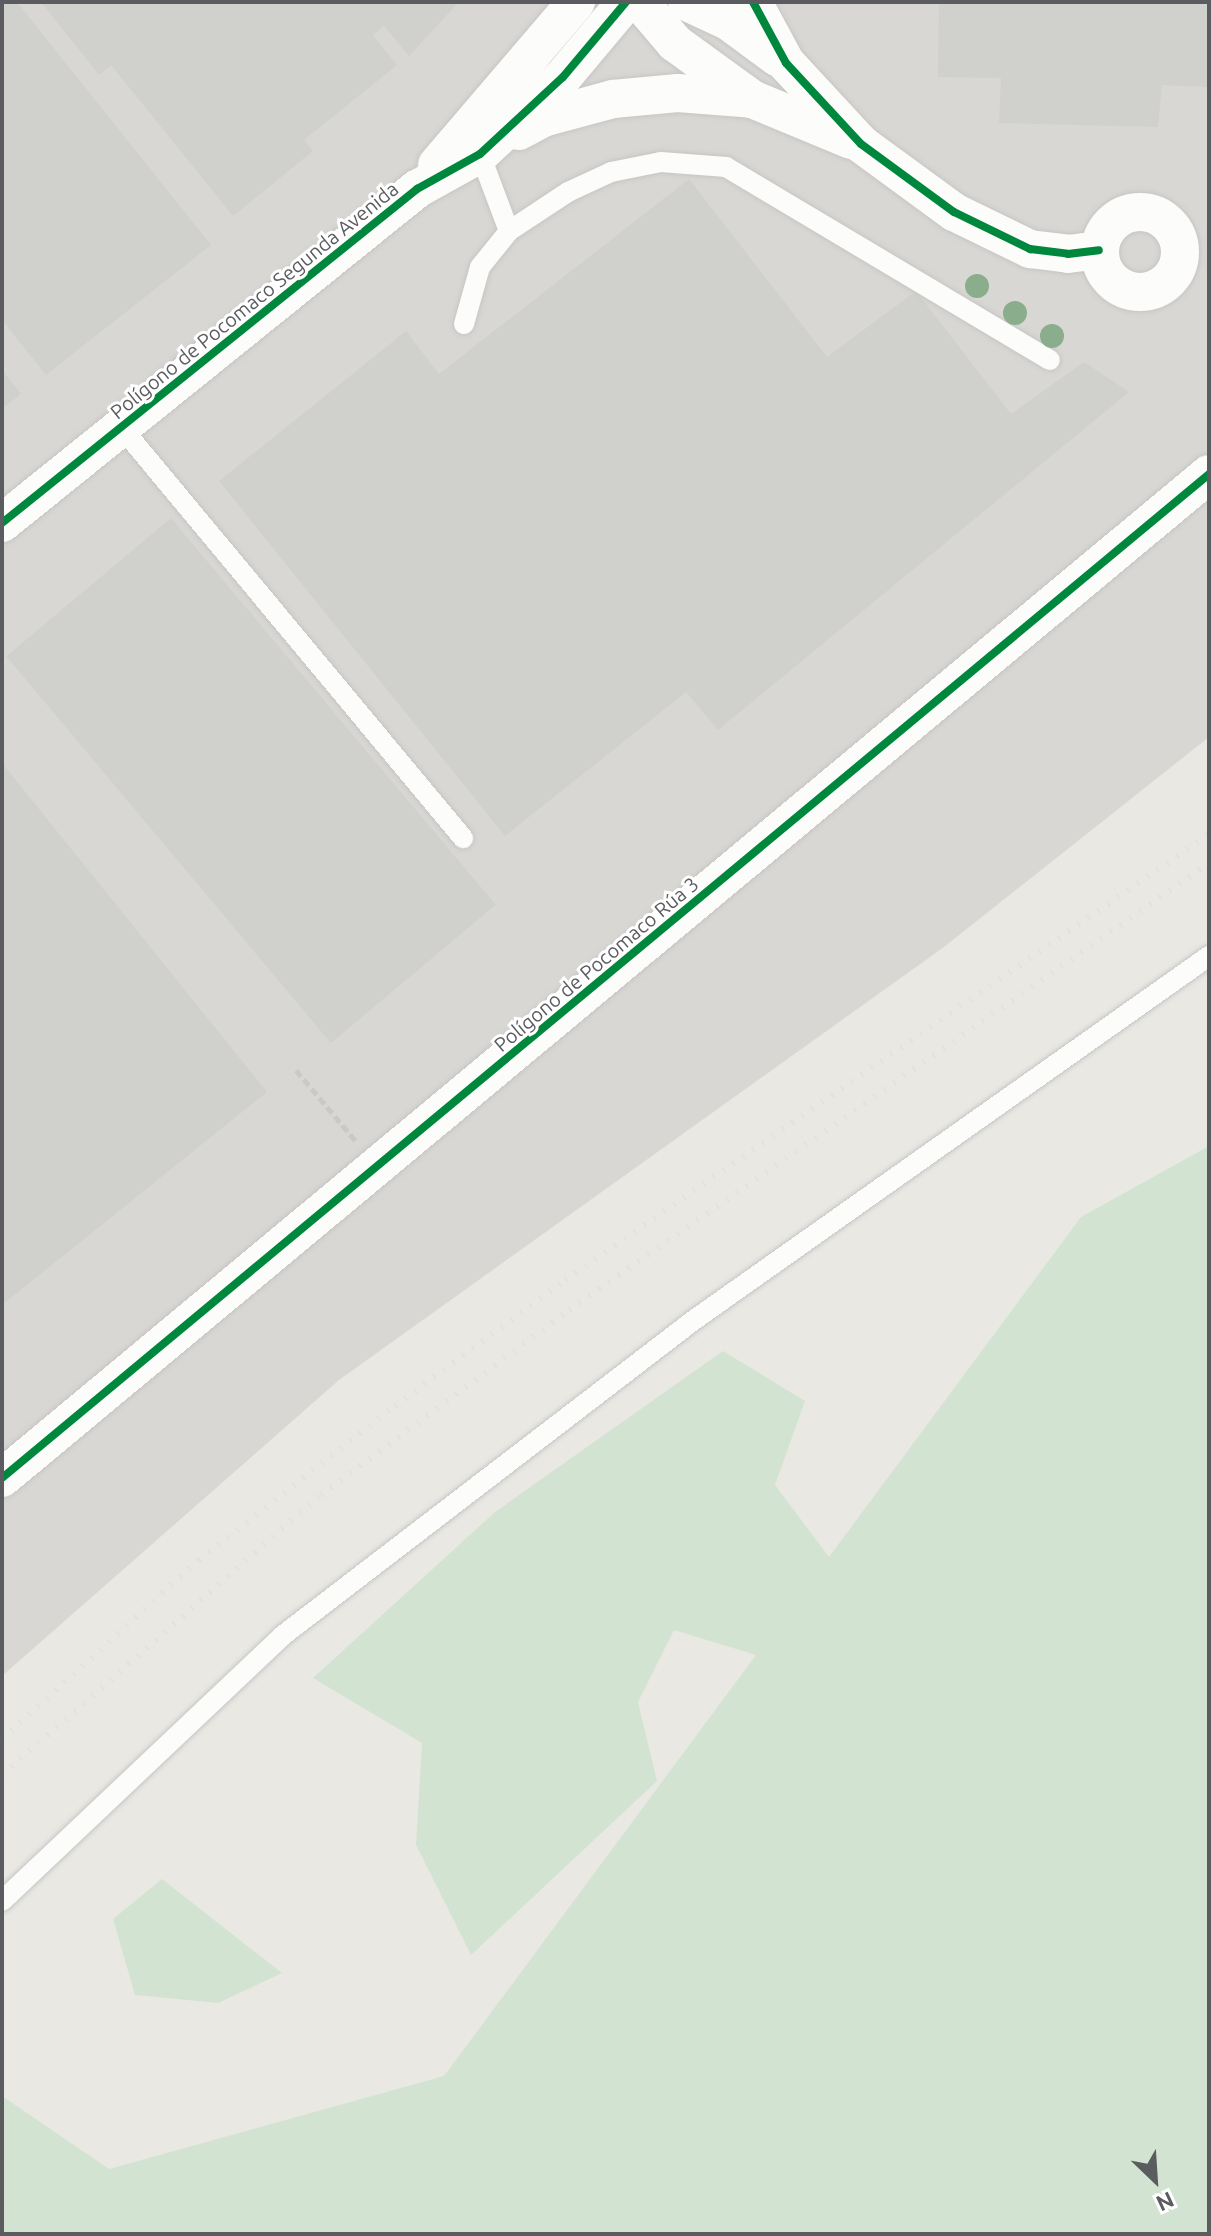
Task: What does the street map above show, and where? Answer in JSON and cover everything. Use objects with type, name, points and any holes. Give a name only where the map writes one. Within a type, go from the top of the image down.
[{"type":"street","name":"Polígono de Pocomaco Segunda Avenida","points":[[417,189],[576,2]]},
{"type":"street","name":"Polígono de Pocomaco Segunda Avenida","points":[[2,523],[417,189],[480,154],[563,77],[626,2]]},
{"type":"street","points":[[640,2],[675,43],[752,99],[861,144]]},
{"type":"street","points":[[687,2],[728,21],[786,63],[861,144],[954,212],[1030,249],[1068,254],[1099,250]]},
{"type":"street","points":[[753,2],[786,63]]},
{"type":"street","points":[[480,154],[543,118],[613,99],[678,93],[752,99]]},
{"type":"street","points":[[1134,212],[1155,213],[1195,244],[1178,271],[1161,288],[1140,294],[1117,286],[1103,271],[1099,250],[1113,222],[1134,212]]},
{"type":"street","name":"Polígono de Pocomaco Rúa 3","points":[[2,1478],[1209,474]]},
{"type":"lane","points":[[480,154],[509,231]]},
{"type":"lane","points":[[464,324],[480,267],[509,231],[568,192],[611,172],[661,162],[726,167],[1050,360]]},
{"type":"lane","points":[[121,427],[463,838]]},
{"type":"lane","points":[[2,1901],[282,1636],[694,1320],[1209,956]]},
{"type":"path","points":[[296,1070],[377,1168]]},
{"type":"shaded area","points":[[2,2],[1209,2],[1209,737],[944,947],[339,1380],[2,1676]]},
{"type":"green space","points":[[1209,1146],[1209,2234],[2,2234],[2,2096],[109,2169],[444,2076],[756,1655],[674,1630],[638,1702],[657,1781],[471,1955],[416,1845],[422,1743],[313,1678],[495,1512],[723,1351],[805,1401],[775,1485],[829,1557],[1081,1217]]},
{"type":"green space","points":[[162,1879],[282,1973],[218,2003],[135,1995],[113,1919]]},
{"type":"building","points":[[2,2],[17,2],[211,245],[46,375],[2,320]]},
{"type":"building","points":[[41,2],[459,2],[409,56],[384,26],[373,35],[397,65],[304,140],[313,151],[233,216],[111,65],[99,75]]},
{"type":"building","points":[[939,2],[1209,2],[1209,87],[1162,85],[1158,127],[999,123],[1001,78],[938,77]]},
{"type":"building","points":[[689,179],[827,357],[916,291],[1011,414],[1084,362],[1129,392],[718,730],[686,692],[505,836],[219,481],[406,331],[439,374]]},
{"type":"building","points":[[2,370],[21,394],[2,409]]},
{"type":"building","points":[[171,518],[496,905],[331,1043],[6,656]]},
{"type":"building","points":[[2,763],[267,1092],[2,1305]]},
{"type":"railway","points":[[2,1739],[199,1560],[395,1406],[565,1280],[1209,834]]},
{"type":"railway","points":[[2,1775],[321,1495],[569,1310],[1209,863]]},
{"type":"cycle path","points":[[2,523],[417,189],[480,154],[563,77],[626,2]]},
{"type":"cycle path","points":[[753,2],[786,63],[861,144],[954,212],[1030,249],[1068,254],[1099,250]]},
{"type":"cycle path","points":[[2,1478],[1209,474]]}]
